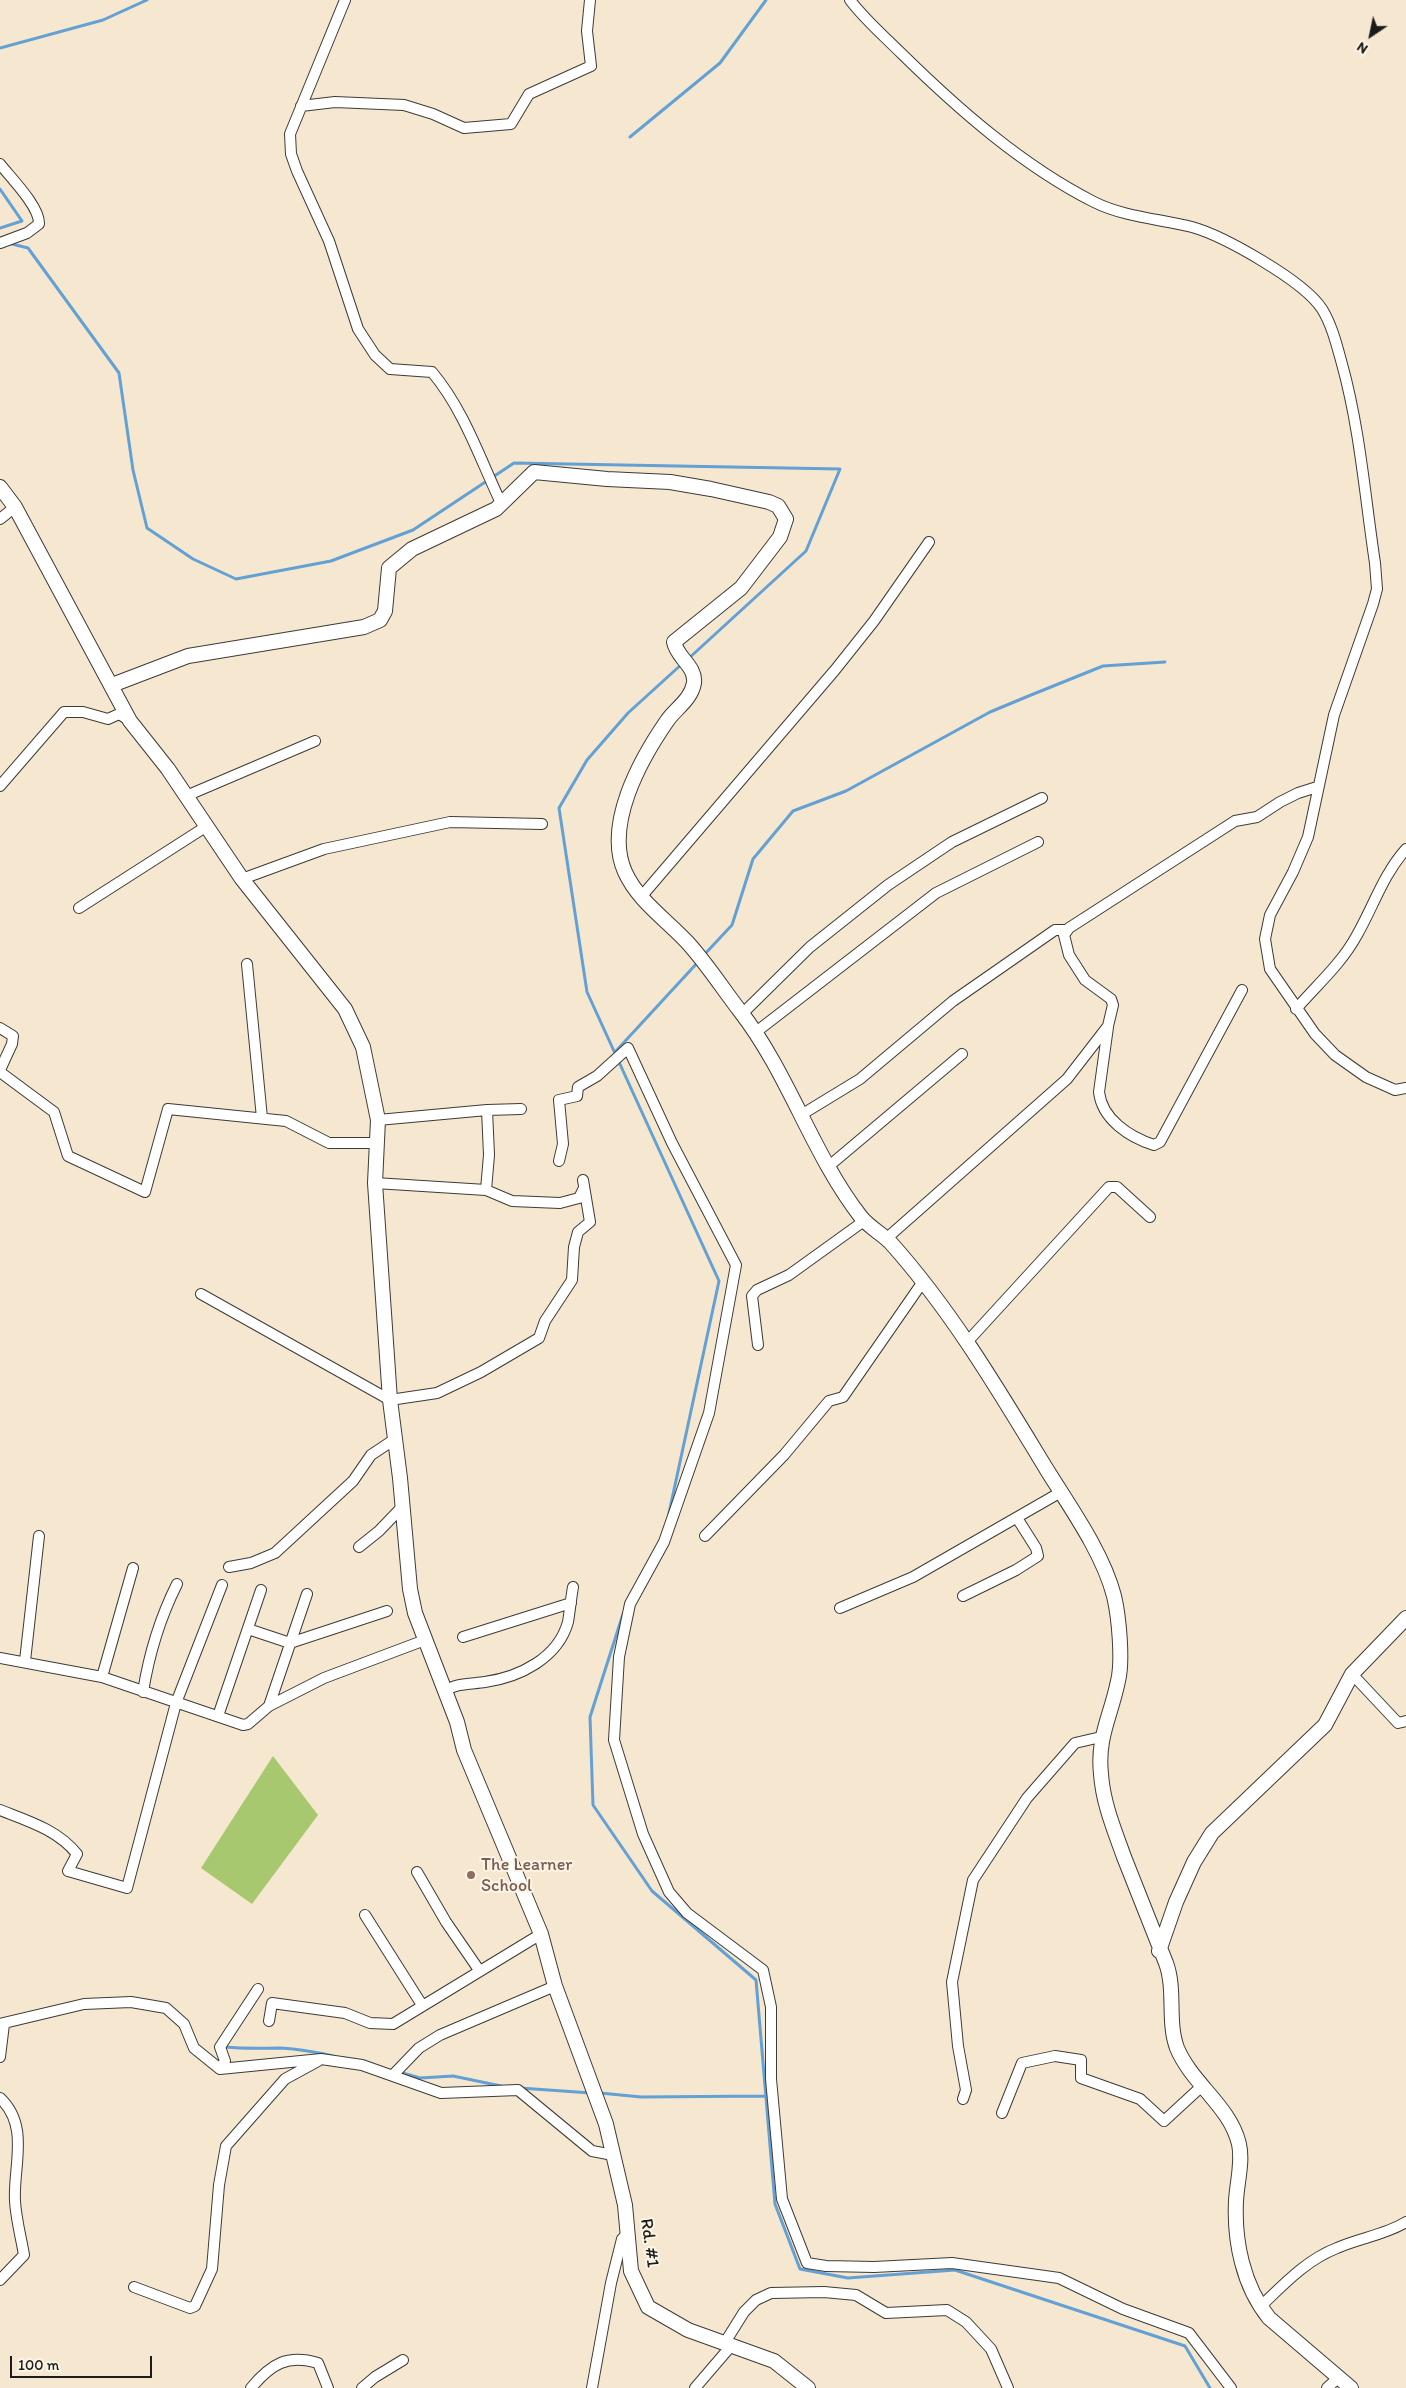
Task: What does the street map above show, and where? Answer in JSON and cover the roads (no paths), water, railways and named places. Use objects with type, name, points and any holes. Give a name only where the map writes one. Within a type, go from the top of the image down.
[{"type":"street","points":[[345,0],[290,134],[291,154],[329,241],[358,328],[375,355],[390,369],[432,372],[446,388],[471,434],[501,504]]},
{"type":"street","points":[[301,106],[335,102],[404,105],[433,114],[464,128],[511,124],[529,94],[591,66],[587,31],[590,0]]},
{"type":"street","points":[[850,0],[925,76],[1006,145],[1067,188],[1098,204],[1194,228],[1221,240],[1258,259],[1307,291],[1322,309],[1336,345],[1351,398],[1375,563],[1376,589],[1373,604],[1334,715],[1317,787],[1308,837],[1293,872],[1270,915],[1265,939],[1270,970],[1296,1010],[1315,1034],[1336,1055],[1359,1071],[1395,1090],[1406,1088]]},
{"type":"street","points":[[0,164],[34,206],[39,218],[39,224],[27,233],[0,243]]},
{"type":"street","points":[[112,685],[188,656],[364,627],[380,620],[385,611],[389,568],[412,548],[496,509],[534,472],[606,480],[670,482],[711,489],[769,502],[778,506],[786,519],[780,537],[741,588],[674,642],[676,651],[694,672],[694,687],[688,698],[667,720],[640,764],[620,820],[620,858],[626,875],[641,897],[691,946],[756,1032],[828,1166],[864,1221],[887,1238],[968,1341],[1095,1550],[1114,1596],[1121,1666],[1114,1700],[1101,1737],[1100,1772],[1105,1805],[1167,1966],[1175,2044],[1183,2060],[1225,2113],[1240,2148],[1236,2228],[1244,2273],[1260,2307],[1301,2346],[1351,2388]]},
{"type":"street","name":"Rd. #1","points":[[0,487],[15,507],[130,721],[186,796],[242,879],[346,1008],[363,1047],[378,1120],[375,1183],[390,1400],[403,1506],[410,1589],[415,1613],[445,1691],[464,1750],[541,1934],[555,1986],[595,2090],[625,2205],[631,2271],[648,2307],[688,2330],[774,2361],[808,2388]]},
{"type":"street","points":[[0,519],[15,507]]},
{"type":"street","points":[[641,897],[835,670],[874,621],[929,542]]},
{"type":"street","points":[[0,786],[15,766],[64,712],[83,712],[108,719],[119,714],[130,721]]},
{"type":"street","points":[[186,796],[315,741]]},
{"type":"street","points":[[1242,990],[1160,1142],[1154,1145],[1134,1136],[1108,1117],[1100,1102],[1099,1092],[1108,1026],[1113,1005],[1111,999],[1085,980],[1069,955],[1064,935],[1067,930],[1085,916],[1235,821],[1257,817],[1298,793],[1317,787]]},
{"type":"street","points":[[742,1014],[810,947],[888,885],[952,842],[1042,798]]},
{"type":"street","points":[[242,879],[324,849],[450,822],[542,824]]},
{"type":"street","points":[[79,908],[206,826]]},
{"type":"street","points":[[756,1032],[936,893],[1038,842]]},
{"type":"street","points":[[1296,1010],[1331,970],[1356,936],[1392,865],[1406,848]]},
{"type":"street","points":[[801,1115],[860,1079],[953,1001],[1055,930],[1067,930]]},
{"type":"street","points":[[247,964],[262,1118]]},
{"type":"street","points":[[887,1238],[1067,1079],[1108,1026]]},
{"type":"street","points":[[0,1028],[13,1036],[12,1044],[0,1071],[54,1112],[68,1156],[145,1192],[168,1109],[205,1115],[286,1121],[329,1143],[376,1143]]},
{"type":"street","points":[[559,1161],[563,1144],[559,1100],[577,1096],[578,1087],[597,1076],[628,1048],[672,1143],[736,1265],[709,1413],[664,1542],[630,1604],[619,1657],[614,1740],[643,1834],[668,1892],[687,1912],[763,1970],[771,2007],[772,2080],[782,2199],[808,2262],[826,2266],[874,2267],[952,2264],[1059,2278],[1123,2309],[1189,2333],[1230,2388]]},
{"type":"street","points":[[828,1166],[962,1054]]},
{"type":"street","points":[[378,1120],[487,1110],[521,1109]]},
{"type":"street","points":[[486,1190],[489,1155],[487,1110]]},
{"type":"street","points":[[201,1294],[390,1400],[437,1393],[481,1372],[539,1338],[545,1321],[572,1280],[574,1247],[578,1232],[590,1222],[584,1184],[580,1198],[560,1203],[512,1201],[486,1190],[375,1183]]},
{"type":"street","points":[[968,1341],[1109,1187],[1118,1187],[1150,1217]]},
{"type":"street","points":[[758,1345],[752,1296],[757,1290],[789,1275],[864,1221]]},
{"type":"street","points":[[705,1536],[784,1455],[829,1401],[844,1397],[922,1283]]},
{"type":"street","points":[[229,1567],[251,1563],[275,1553],[353,1482],[371,1455],[395,1439]]},
{"type":"street","points":[[840,1608],[913,1577],[1061,1492]]},
{"type":"street","points":[[359,1547],[380,1531],[403,1506]]},
{"type":"street","points":[[963,1596],[1016,1570],[1038,1556],[1036,1548],[1017,1518]]},
{"type":"street","points":[[25,1661],[39,1536]]},
{"type":"street","points":[[102,1677],[132,1568]]},
{"type":"street","points":[[143,1692],[148,1662],[165,1608],[177,1584]]},
{"type":"street","points":[[0,1810],[45,1828],[66,1841],[77,1854],[68,1871],[127,1888],[176,1703],[222,1585]]},
{"type":"street","points":[[445,1691],[458,1685],[490,1682],[540,1662],[562,1636],[568,1622],[573,1587]]},
{"type":"street","points":[[218,1716],[261,1590]]},
{"type":"street","points":[[269,1706],[307,1594]]},
{"type":"street","points":[[463,1637],[571,1603]]},
{"type":"street","points":[[248,1629],[290,1643],[387,1611]]},
{"type":"street","points":[[1160,1951],[1176,1902],[1194,1862],[1212,1833],[1325,1725],[1352,1674],[1406,1618]]},
{"type":"street","points":[[0,1658],[25,1661],[102,1677],[236,1723],[248,1724],[269,1706],[324,1678],[425,1640]]},
{"type":"street","points":[[1352,1674],[1398,1723],[1406,1720]]},
{"type":"street","points":[[963,2099],[966,2090],[958,2046],[952,1982],[973,1880],[1028,1798],[1075,1743],[1101,1737]]},
{"type":"street","points":[[416,1872],[446,1922],[479,1970]]},
{"type":"street","points":[[364,1914],[422,2005]]},
{"type":"street","points":[[269,2021],[272,2003],[345,2013],[370,2023],[393,2024],[541,1934]]},
{"type":"street","points":[[393,2075],[419,2048],[440,2035],[555,1986]]},
{"type":"street","points":[[220,2069],[225,2061],[220,2047],[258,1989]]},
{"type":"street","points":[[0,2057],[2,2024],[84,2004],[131,2002],[166,2008],[184,2024],[194,2048],[220,2069],[321,2059],[362,2065],[441,2093],[518,2090],[592,2151],[613,2156]]},
{"type":"street","points":[[1002,2113],[1022,2063],[1055,2056],[1081,2060],[1081,2078],[1140,2099],[1164,2121],[1202,2086]]},
{"type":"street","points":[[134,2287],[190,2308],[195,2306],[212,2270],[219,2185],[226,2146],[285,2079],[321,2059]]},
{"type":"street","points":[[0,2098],[11,2108],[19,2145],[15,2200],[24,2255],[0,2280]]},
{"type":"street","points":[[1260,2307],[1297,2272],[1314,2260],[1336,2248],[1406,2222]]},
{"type":"street","points":[[592,2388],[611,2283],[622,2239],[627,2234]]},
{"type":"street","points":[[695,2388],[728,2345],[744,2312],[756,2300],[771,2293],[824,2292],[856,2295],[886,2313],[947,2310],[966,2322],[991,2349],[1008,2388]]},
{"type":"street","points":[[251,2388],[259,2378],[280,2362],[300,2358],[318,2364],[328,2388]]},
{"type":"street","points":[[362,2388],[374,2377],[403,2360]]},
{"type":"street","points":[[1327,2388],[1340,2377]]},
{"type":"waterway","points":[[0,48],[103,20],[147,0]]},
{"type":"waterway","points":[[630,137],[720,63],[766,0]]},
{"type":"waterway","points":[[0,189],[22,221],[0,228]]},
{"type":"waterway","points":[[8,243],[28,248],[119,373],[133,470],[147,528],[193,559],[236,579],[331,561],[413,530],[514,463],[840,469],[806,551],[688,659]]},
{"type":"waterway","points":[[703,956],[732,925],[753,859],[793,811],[846,791],[990,712],[1103,666],[1165,662]]},
{"type":"waterway","points":[[669,1513],[719,1281],[587,992],[559,808],[587,760],[628,713],[683,663]]},
{"type":"waterway","points":[[616,1051],[699,961]]},
{"type":"waterway","points":[[623,1614],[590,1717],[593,1805],[652,1891],[756,1980],[775,2204],[800,2269],[848,2278],[955,2270],[1185,2346],[1210,2388]]},
{"type":"waterway","points":[[226,2047],[288,2048],[333,2056]]},
{"type":"waterway","points":[[399,2072],[420,2078],[453,2076],[501,2086]]},
{"type":"waterway","points":[[520,2088],[591,2093]]},
{"type":"waterway","points":[[600,2093],[641,2097],[766,2096]]},
{"type":"place","name":"The Learner School","points":[[471,1875]]}]
